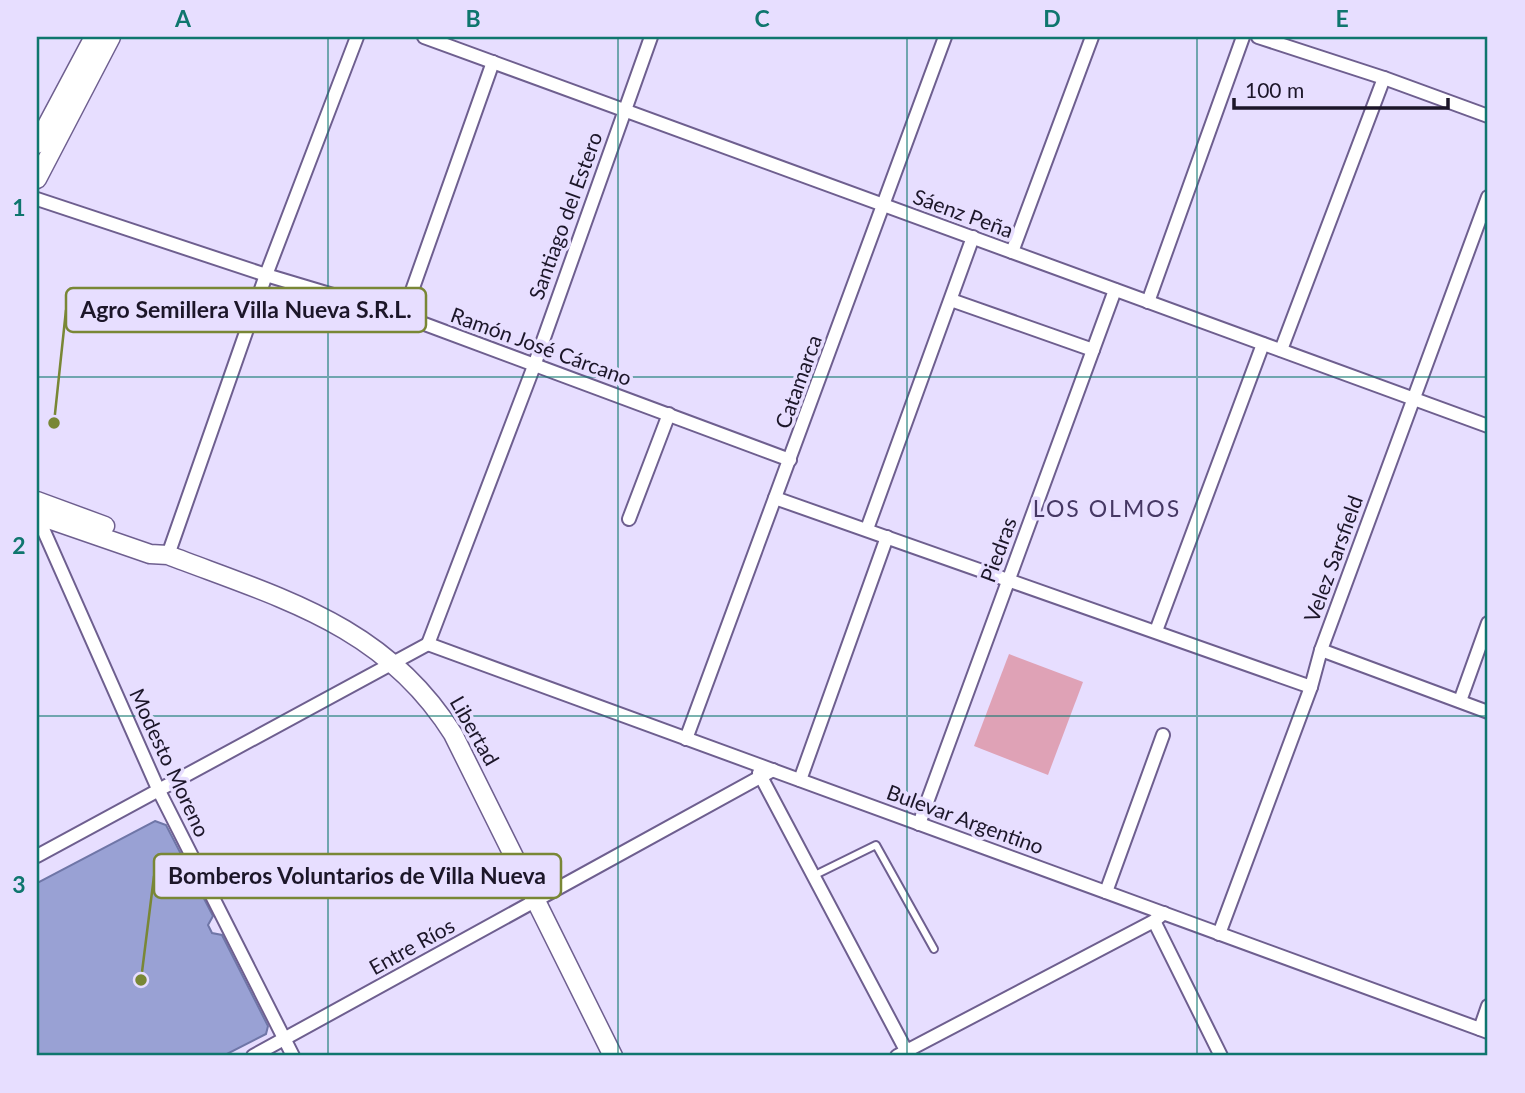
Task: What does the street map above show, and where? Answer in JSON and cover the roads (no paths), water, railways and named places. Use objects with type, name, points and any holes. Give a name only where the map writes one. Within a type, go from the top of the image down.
[{"type":"main road","points":[[37,144],[94,37]]},
{"type":"main road","points":[[37,179],[111,37]]},
{"type":"main road","name":"Libertad","points":[[37,501],[153,544],[168,555],[313,611],[350,631],[392,662],[430,701],[448,725],[613,1056]]},
{"type":"main road","name":"Libertad","points":[[41,524],[150,554],[168,555]]},
{"type":"street","points":[[168,555],[266,275],[357,37]]},
{"type":"street","name":"Sáenz Peña","points":[[425,37],[1488,426]]},
{"type":"street","name":"Santiago del Estero","points":[[428,644],[534,366],[651,37]]},
{"type":"street","name":"Catamarca","points":[[686,739],[945,37]]},
{"type":"street","points":[[1013,252],[1092,37]]},
{"type":"street","points":[[1148,302],[1243,37]]},
{"type":"street","points":[[1258,37],[1384,78],[1488,116]]},
{"type":"street","points":[[403,316],[493,62]]},
{"type":"street","points":[[1281,351],[1384,78]]},
{"type":"street","name":"Velez Sarsfield","points":[[1219,934],[1488,197]]},
{"type":"street","name":"Ramón José Cárcano","points":[[37,199],[266,275],[403,316],[790,460]]},
{"type":"street","points":[[867,529],[973,237]]},
{"type":"street","name":"Piedras","points":[[919,824],[1115,290]]},
{"type":"street","points":[[951,300],[1093,350]]},
{"type":"street","points":[[1156,631],[1263,344]]},
{"type":"street","points":[[629,519],[670,414]]},
{"type":"street","points":[[775,498],[1311,687]]},
{"type":"street","name":"Modesto Moreno","points":[[41,524],[159,791],[293,1056]]},
{"type":"street","points":[[800,780],[887,537]]},
{"type":"street","points":[[1460,701],[1488,623]]},
{"type":"street","points":[[37,856],[428,644],[753,763],[767,774],[813,876],[904,1055],[1159,917],[1221,1056]]},
{"type":"street","points":[[1321,650],[1488,712]]},
{"type":"street","points":[[1106,892],[1163,735]]},
{"type":"street","name":"Bulevar Argentino","points":[[767,774],[800,780],[1106,892],[1159,917],[1219,934],[1484,1031]]},
{"type":"street","name":"Entre Ríos","points":[[253,1056],[767,774]]},
{"type":"street","points":[[1484,1031],[1488,1006]]},
{"type":"lane","points":[[813,876],[876,845],[934,950]]},
{"type":"place","name":"Agro Semillera Villa Nueva S.R.L.","points":[[54,423]]},
{"type":"place","name":"Bomberos Voluntarios de Villa Nueva","points":[[141,980]]},
{"type":"district","name":"LOS OLMOS","points":[[1107,509]]}]
